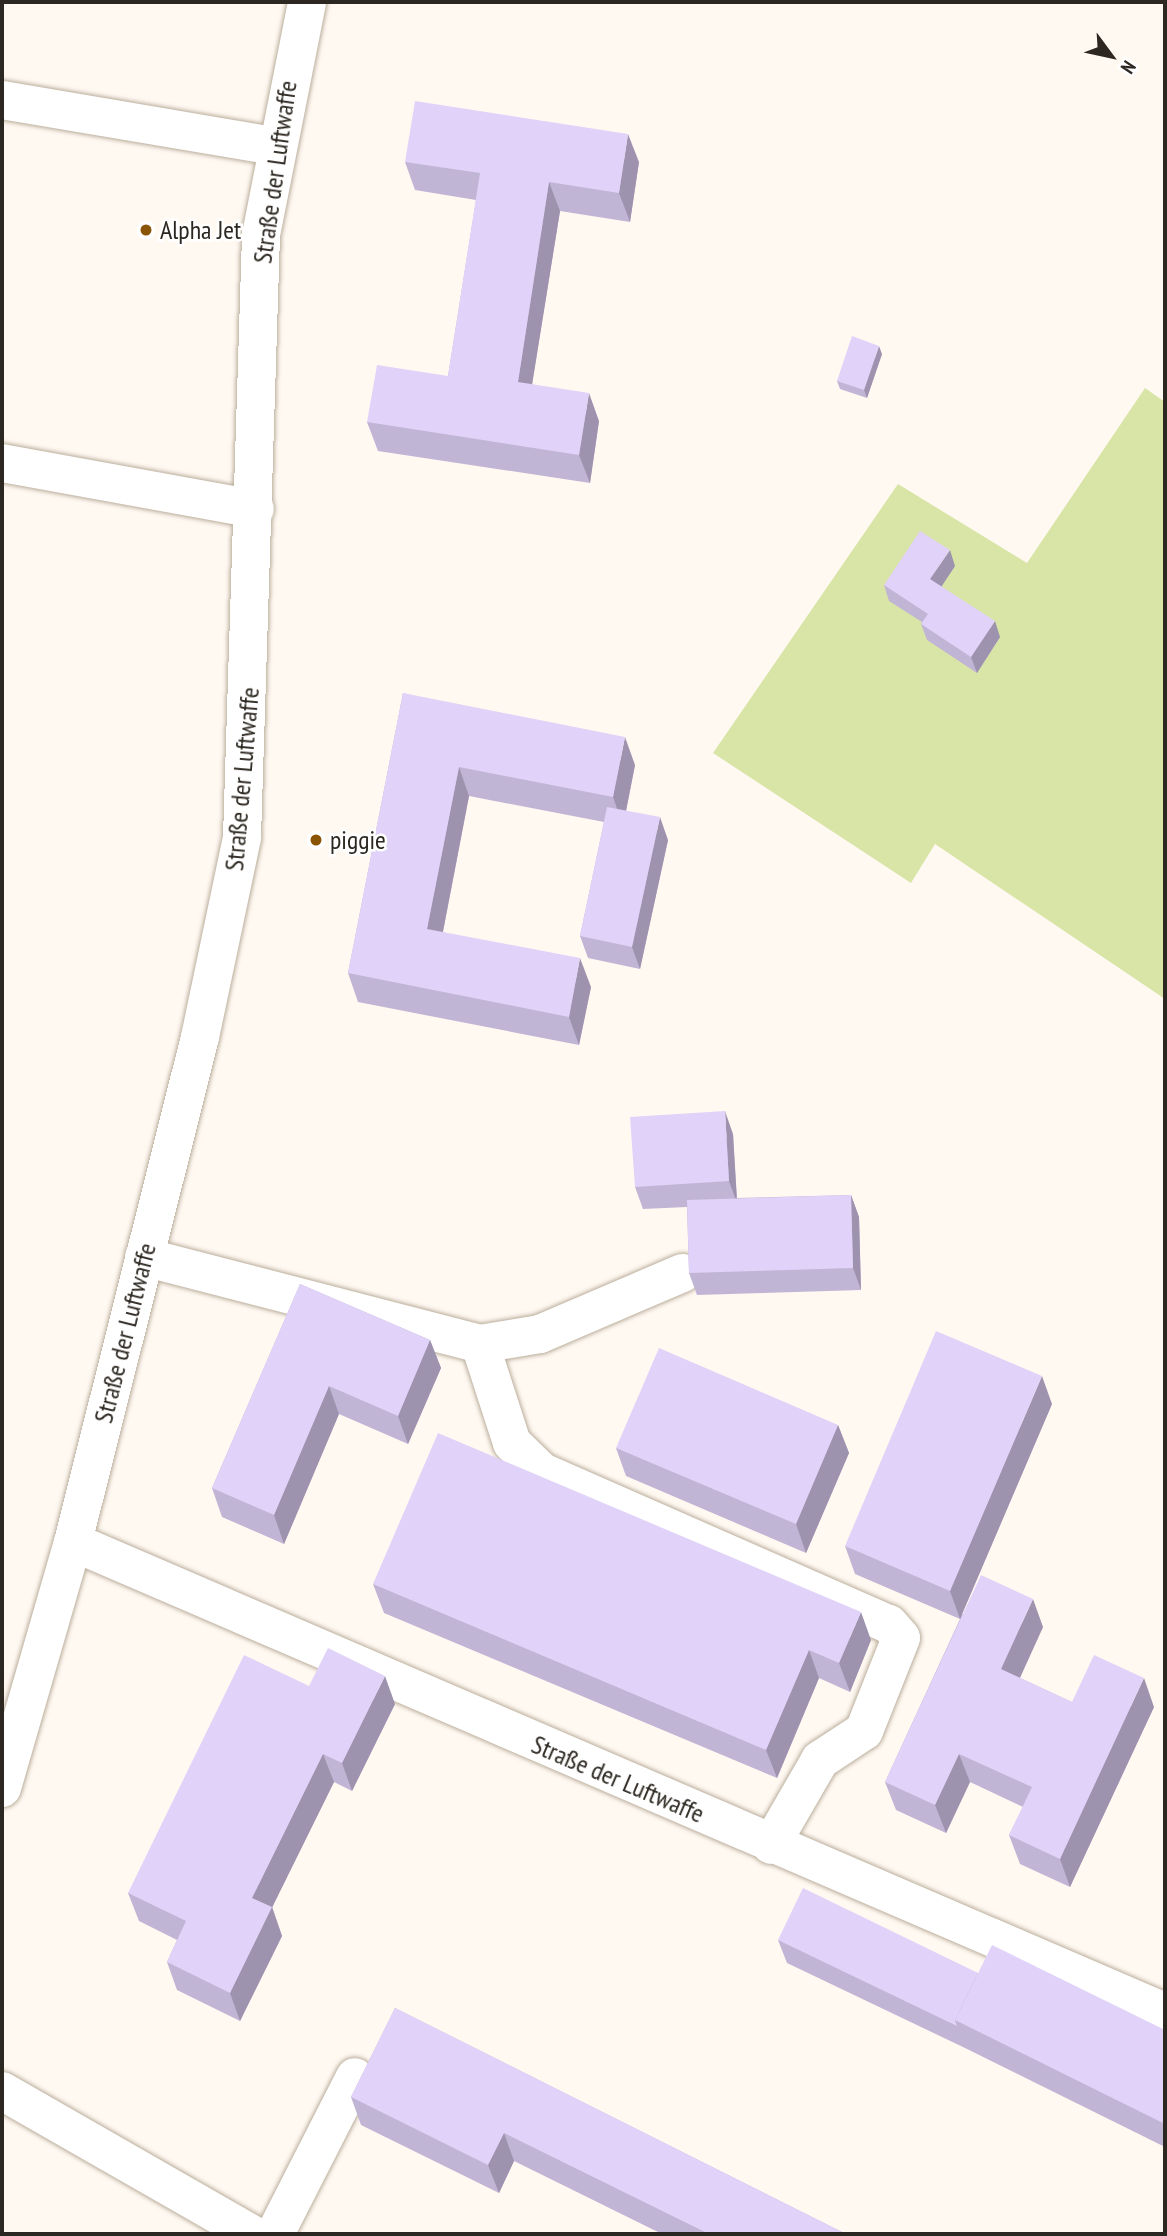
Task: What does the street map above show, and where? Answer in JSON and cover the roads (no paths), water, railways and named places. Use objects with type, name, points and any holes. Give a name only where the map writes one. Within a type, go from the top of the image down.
[{"type":"street","name":"Straße der Luftwaffe","points":[[2,1788],[73,1542],[144,1257],[242,837],[255,509],[261,235],[275,146],[307,2]]},
{"type":"street","points":[[2,100],[275,146]]},
{"type":"street","points":[[2,463],[255,509]]},
{"type":"street","points":[[144,1257],[480,1344],[540,1334],[682,1273]]},
{"type":"street","points":[[480,1344],[512,1443],[542,1472],[889,1624],[901,1638],[864,1731],[820,1760],[771,1845]]},
{"type":"street","name":"Straße der Luftwaffe","points":[[73,1542],[771,1845],[1165,2012]]},
{"type":"street","points":[[275,2234],[355,2077]]},
{"type":"street","points":[[2,2091],[252,2234]]},
{"type":"place","name":"Alpha Jet","points":[[146,230]]},
{"type":"place","name":"piggie","points":[[316,840]]}]
